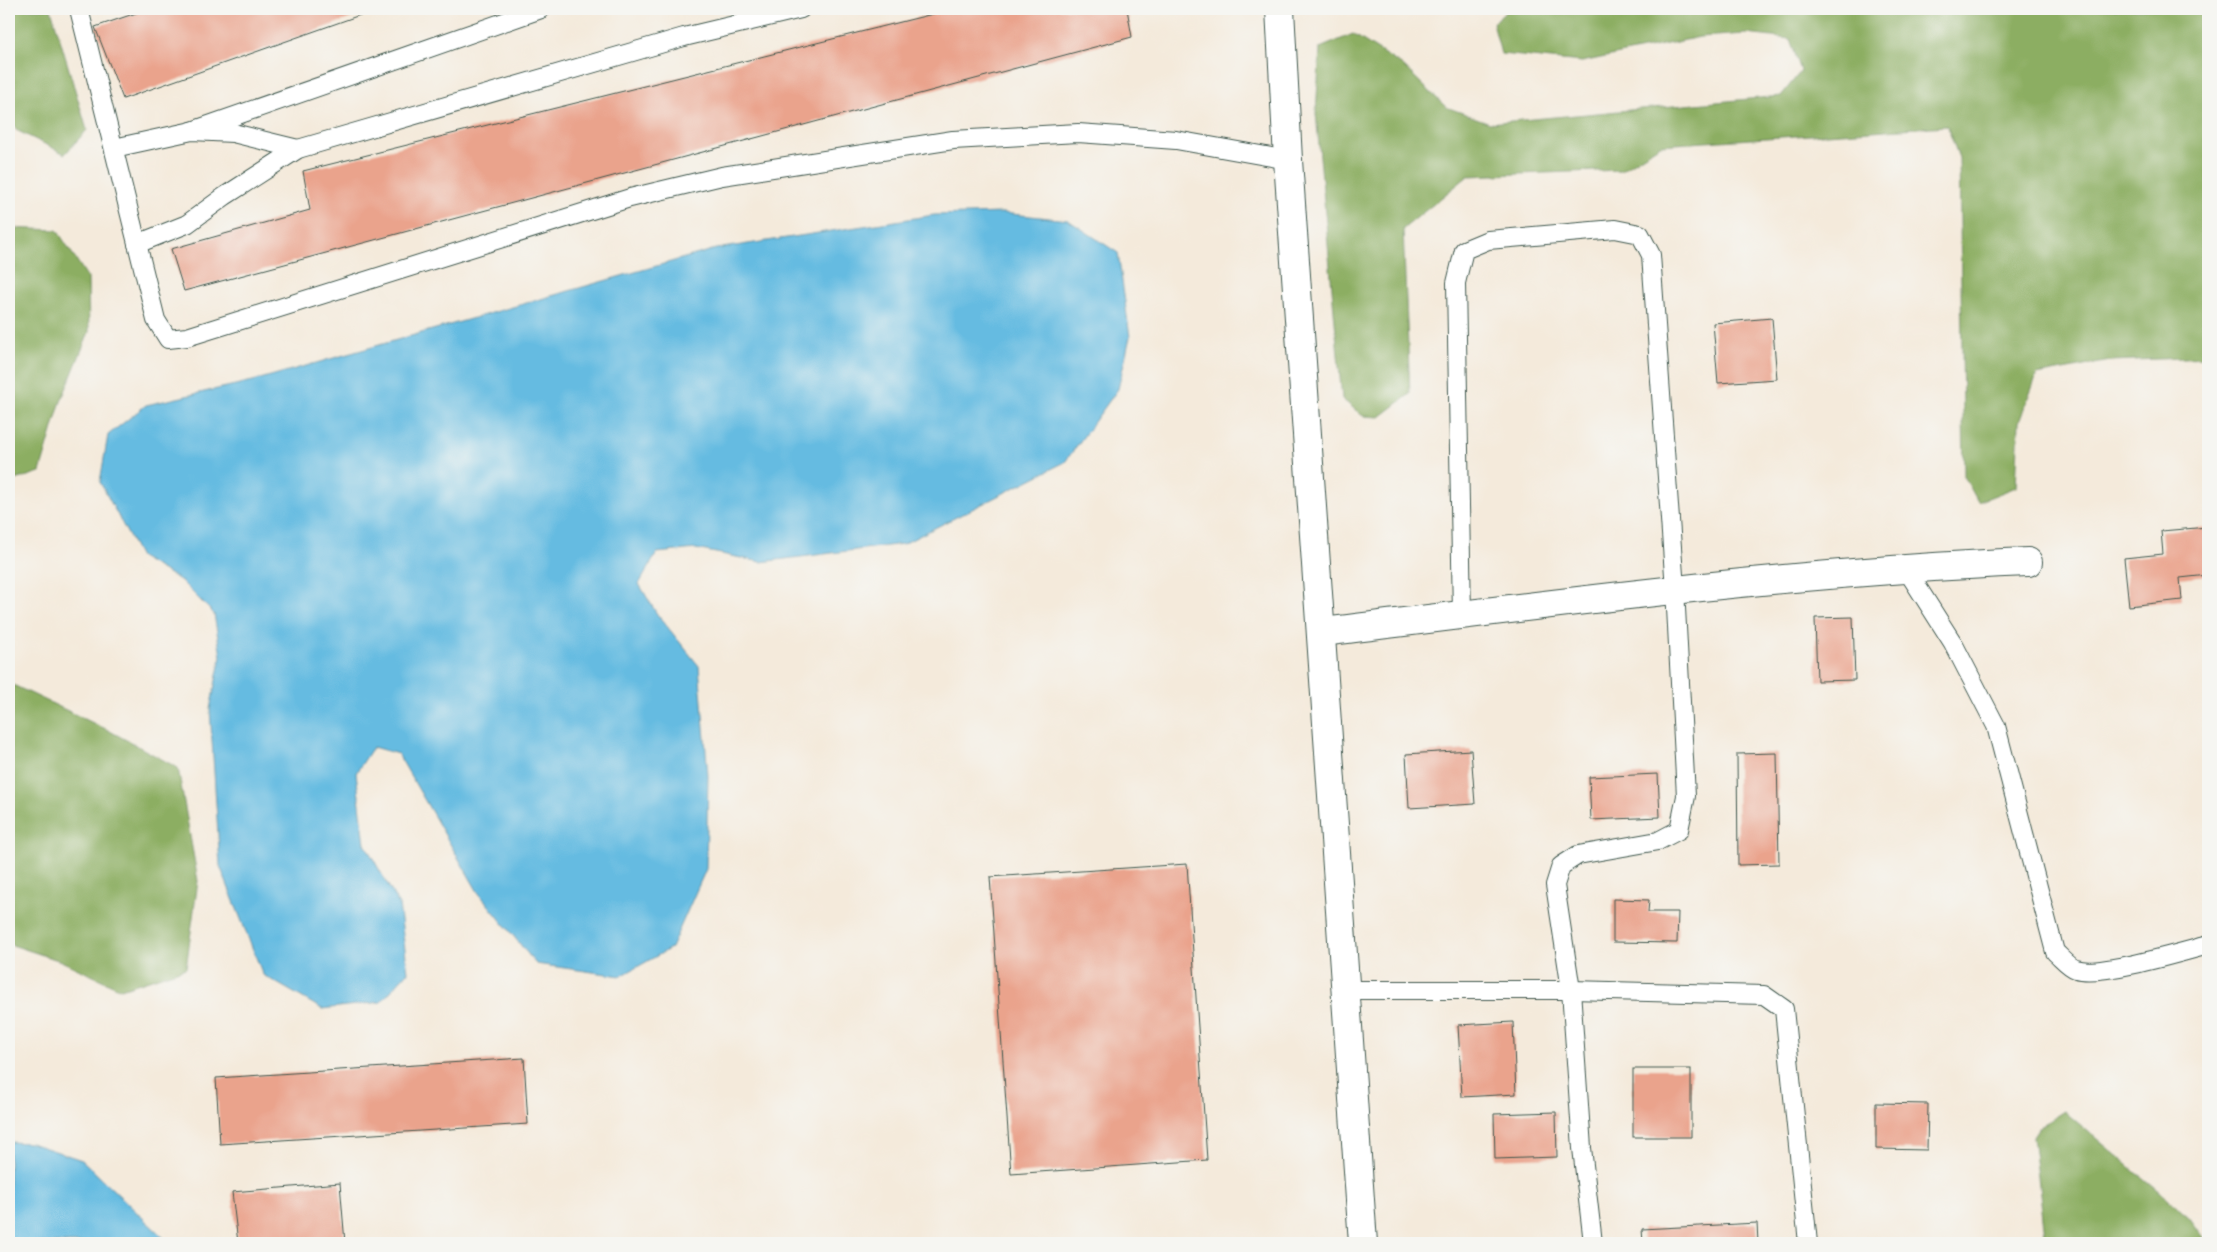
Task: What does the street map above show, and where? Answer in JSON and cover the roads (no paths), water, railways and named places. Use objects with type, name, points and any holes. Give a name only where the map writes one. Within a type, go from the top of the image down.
[{"type":"street","points":[[1280,9],[1288,160],[1363,1243]]},
{"type":"street","points":[[1322,632],[1675,589],[1906,569],[2028,562]]},
{"type":"lane","points":[[79,9],[156,320],[168,339],[187,337],[630,198],[722,176],[953,140],[1078,133],[1176,140],[1288,160]]},
{"type":"lane","points":[[114,148],[192,131],[541,9]]},
{"type":"lane","points":[[137,244],[187,224],[224,196],[298,149],[684,37],[801,9]]},
{"type":"lane","points":[[192,131],[233,133],[298,149]]},
{"type":"lane","points":[[1462,615],[1456,283],[1464,250],[1488,240],[1615,229],[1640,234],[1651,255],[1675,589],[1686,796],[1679,830],[1658,841],[1623,845],[1578,855],[1561,866],[1555,884],[1571,990],[1582,1148],[1592,1243]]},
{"type":"lane","points":[[1906,569],[1953,644],[1996,726],[2041,908],[2055,952],[2076,969],[2105,969],[2169,956],[2208,945]]},
{"type":"lane","points":[[1346,990],[1571,990],[1764,995],[1784,1009],[1808,1243]]},
{"type":"water","points":[[1002,213],[1068,220],[1118,253],[1130,337],[1118,389],[1065,462],[903,544],[761,562],[696,549],[657,553],[639,584],[657,614],[699,666],[708,776],[706,869],[671,948],[621,976],[536,964],[478,892],[398,754],[373,747],[356,773],[365,844],[399,905],[408,972],[381,1002],[322,1009],[263,975],[220,866],[210,709],[221,656],[214,614],[180,580],[140,557],[100,482],[108,435],[146,405],[253,381],[716,249],[934,215]]},
{"type":"water","points":[[9,1142],[31,1143],[82,1160],[169,1243],[9,1243]]}]
